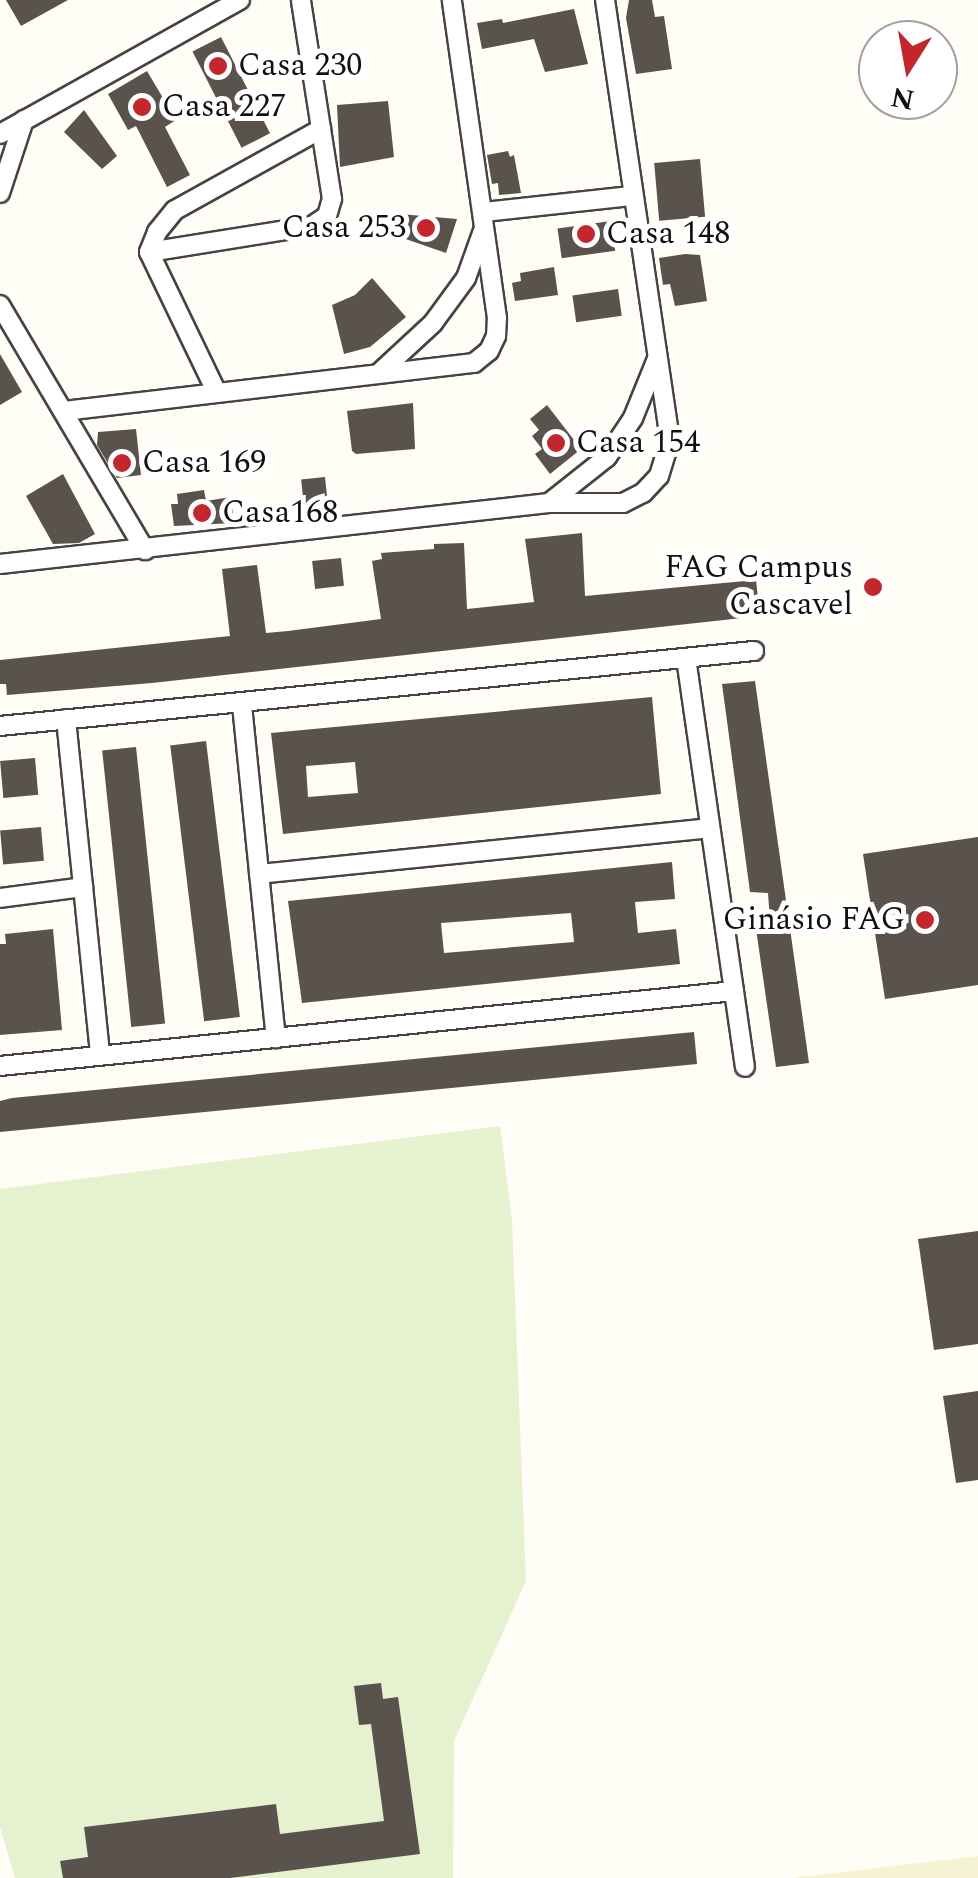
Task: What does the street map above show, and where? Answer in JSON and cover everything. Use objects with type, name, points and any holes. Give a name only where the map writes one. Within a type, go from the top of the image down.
[{"type":"street","points":[[0,134],[240,0]]},
{"type":"street","points":[[149,252],[312,226],[327,216],[332,200],[301,0]]},
{"type":"street","points":[[64,411],[474,363],[488,351],[496,336],[497,318],[452,0]]},
{"type":"street","points":[[0,564],[549,503],[623,503],[643,493],[659,476],[670,440],[605,0]]},
{"type":"street","points":[[0,193],[24,120]]},
{"type":"street","points":[[216,391],[149,252],[157,232],[175,210],[321,129]]},
{"type":"street","points":[[484,219],[632,196]]},
{"type":"street","points":[[377,374],[432,323],[466,278],[484,219]]},
{"type":"street","points":[[0,305],[145,550]]},
{"type":"street","points":[[549,503],[607,457],[633,418],[658,355]]},
{"type":"street","points":[[0,726],[242,705],[754,651]]},
{"type":"street","points":[[686,658],[745,1067]]},
{"type":"street","points":[[242,705],[276,1038]]},
{"type":"street","points":[[66,719],[100,1056]]},
{"type":"street","points":[[259,874],[710,828]]},
{"type":"street","points":[[0,898],[82,887]]},
{"type":"street","points":[[0,1066],[734,991]]},
{"type":"shaded area","points":[[978,1856],[978,1878],[791,1878]]},
{"type":"green space","points":[[500,1126],[512,1220],[526,1581],[454,1741],[453,1878],[15,1878],[0,1827],[0,1189]]},
{"type":"building","points":[[6,0],[68,0],[21,26]]},
{"type":"building","points":[[629,0],[652,0],[655,17],[664,16],[672,69],[636,74],[626,18]]},
{"type":"building","points":[[574,9],[588,64],[545,72],[534,39],[482,49],[477,23],[502,19],[503,23]]},
{"type":"building","points":[[221,37],[270,133],[242,148],[192,52]]},
{"type":"building","name":"Casa 227","points":[[147,71],[176,120],[165,127],[190,175],[167,187],[136,126],[128,130],[108,94]]},
{"type":"building","points":[[388,101],[394,157],[340,167],[337,105]]},
{"type":"building","points":[[84,110],[117,156],[102,169],[64,132]]},
{"type":"building","points":[[508,151],[510,157],[514,155],[521,193],[499,195],[498,183],[492,184],[487,155]]},
{"type":"building","points":[[700,159],[705,217],[659,221],[654,163]]},
{"type":"building","name":"Casa 253","points":[[400,214],[457,219],[446,253],[397,236]]},
{"type":"building","name":"Casa 148","points":[[611,221],[615,251],[562,258],[558,229]]},
{"type":"building","points":[[700,255],[707,301],[675,306],[670,284],[663,285],[659,258]]},
{"type":"building","points":[[554,267],[558,295],[515,301],[512,283],[521,281],[520,273]]},
{"type":"building","points":[[372,278],[406,317],[370,347],[344,354],[332,305],[355,295]]},
{"type":"building","points":[[618,289],[622,316],[576,322],[572,295]]},
{"type":"building","points":[[0,354],[22,392],[0,405]]},
{"type":"building","points":[[413,403],[415,449],[356,454],[352,451],[347,411]]},
{"type":"building","name":"Casa 154","points":[[547,405],[581,449],[550,474],[535,454],[542,449],[532,436],[539,430],[530,419]]},
{"type":"building","name":"Casa 169","points":[[136,429],[141,475],[117,478],[97,445],[98,432]]},
{"type":"building","points":[[63,474],[95,534],[79,543],[53,544],[26,496]]},
{"type":"building","points":[[325,477],[328,507],[304,509],[301,480]]},
{"type":"building","name":"Casa168","points":[[204,490],[206,501],[231,497],[234,523],[174,526],[171,504],[178,504],[177,494]]},
{"type":"building","points":[[582,533],[585,596],[756,580],[760,616],[152,683],[7,695],[6,684],[0,684],[0,660],[230,636],[222,569],[257,565],[266,633],[288,631],[381,619],[372,561],[382,559],[381,553],[434,549],[434,544],[464,543],[467,609],[534,602],[525,539]]},
{"type":"building","points":[[341,558],[344,586],[315,589],[312,561]]},
{"type":"building","points":[[755,681],[809,1063],[776,1067],[755,922],[770,921],[768,893],[750,892],[722,684]]},
{"type":"building","points":[[652,697],[661,794],[283,834],[271,733]],"holes":[[[355,762],[358,793],[308,797],[306,766]]]},
{"type":"building","points":[[206,741],[240,1017],[204,1021],[170,745]]},
{"type":"building","points":[[136,747],[165,1023],[131,1027],[102,751]]},
{"type":"building","points":[[35,758],[38,795],[3,798],[0,761]]},
{"type":"building","points":[[41,827],[44,861],[3,864],[0,831]]},
{"type":"building","name":"Ginásio FAG","points":[[978,837],[978,985],[885,999],[863,854]]},
{"type":"building","points":[[672,862],[675,899],[635,902],[638,933],[676,929],[680,964],[302,1003],[288,901]],"holes":[[[571,913],[574,942],[444,953],[441,923]]]},
{"type":"building","points":[[53,929],[62,1030],[0,1035],[0,944],[6,944],[5,934]]},
{"type":"building","points":[[694,1032],[697,1064],[0,1132],[0,1101],[12,1098]]},
{"type":"building","points":[[978,1231],[978,1344],[934,1350],[918,1239]]},
{"type":"building","points":[[978,1391],[978,1480],[956,1483],[943,1396]]},
{"type":"building","points":[[381,1683],[383,1699],[398,1697],[420,1854],[230,1878],[63,1878],[60,1861],[88,1857],[84,1827],[276,1804],[280,1834],[384,1821],[371,1724],[359,1725],[354,1686]]},
{"type":"place","name":"Casa 230","points":[[218,66]]},
{"type":"place","name":"Casa 227","points":[[142,107]]},
{"type":"place","name":"Casa 253","points":[[426,228]]},
{"type":"place","name":"Casa 148","points":[[586,234]]},
{"type":"place","name":"Casa 154","points":[[556,443]]},
{"type":"place","name":"Casa 169","points":[[122,463]]},
{"type":"place","name":"Casa168","points":[[202,513]]},
{"type":"place","name":"FAG Campus Cascavel","points":[[873,587]]},
{"type":"place","name":"Ginásio FAG","points":[[925,920]]}]
